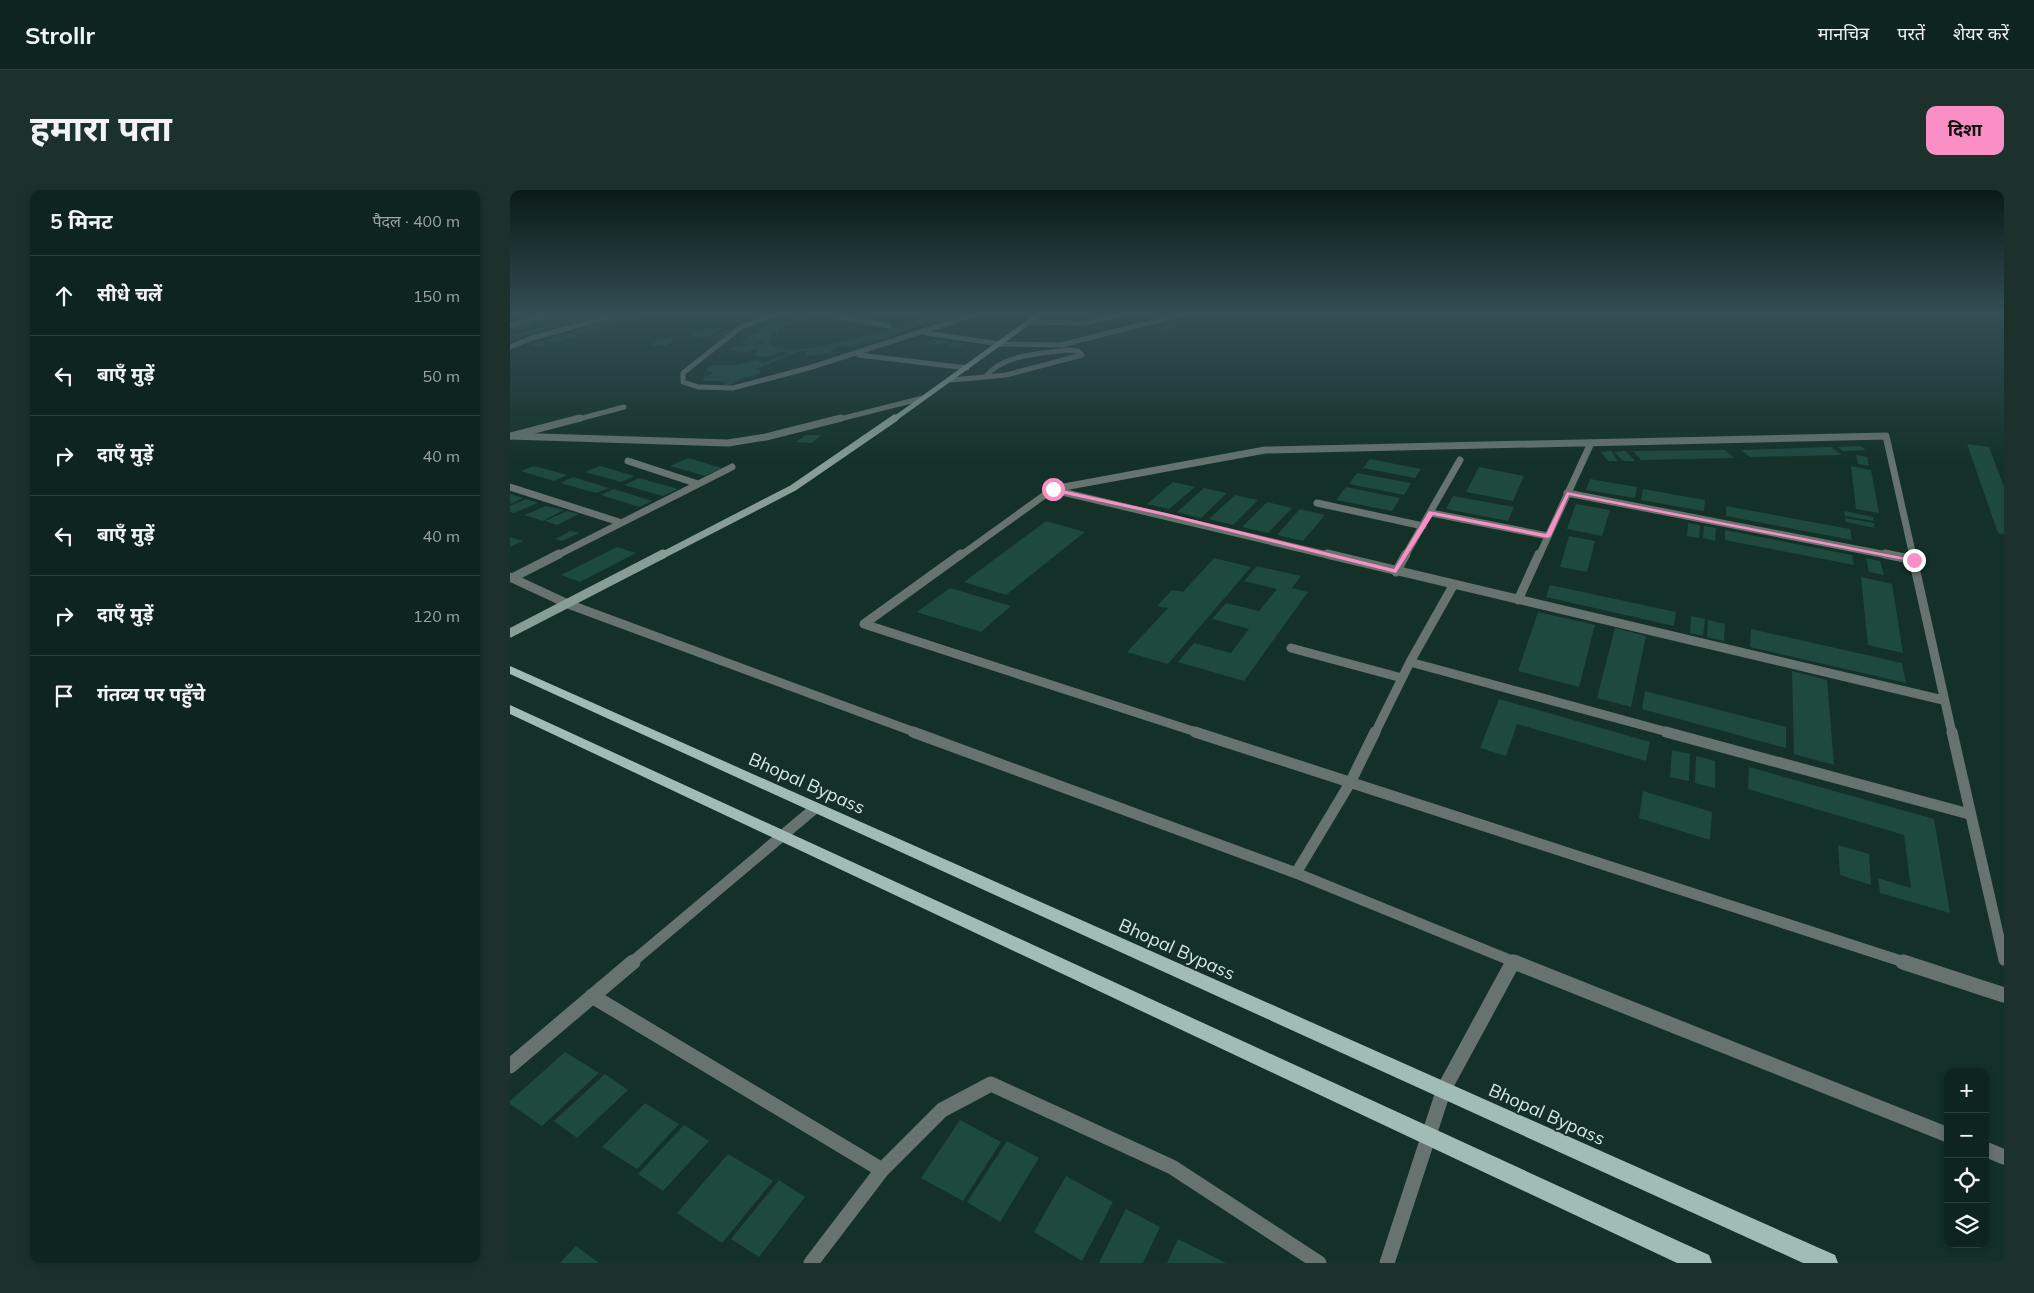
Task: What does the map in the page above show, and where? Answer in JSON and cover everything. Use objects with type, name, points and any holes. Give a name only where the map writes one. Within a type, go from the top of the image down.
[{"type":"main road","name":"Bhopal Bypass","points":[[510,670],[814,809],[1444,1089],[1827,1263]]},
{"type":"main road","points":[[510,709],[1702,1263]]},
{"type":"street","points":[[693,364],[682,373],[683,382],[698,387],[733,388],[819,364]]},
{"type":"street","points":[[936,364],[967,368]]},
{"type":"street","points":[[510,634],[794,488],[972,364]]},
{"type":"street","points":[[984,378],[988,371],[1000,364]]},
{"type":"street","points":[[951,380],[1006,375],[1046,364]]},
{"type":"street","points":[[510,436],[728,443],[766,437],[923,398]]},
{"type":"street","points":[[510,436],[624,407]]},
{"type":"street","points":[[2004,960],[1943,700],[1886,436],[1265,450],[1053,489],[864,624],[2004,995]]},
{"type":"street","points":[[1518,600],[1590,443]]},
{"type":"street","points":[[1396,572],[1460,460]]},
{"type":"street","points":[[628,462],[698,484]]},
{"type":"street","points":[[511,577],[619,522],[732,468]]},
{"type":"street","points":[[510,487],[619,522]]},
{"type":"street","points":[[1053,489],[1396,572],[1454,584],[1943,700]]},
{"type":"street","points":[[1567,493],[1914,560]]},
{"type":"street","points":[[1317,503],[1422,526]]},
{"type":"street","points":[[1431,512],[1548,536]]},
{"type":"street","points":[[511,577],[568,604],[1296,873],[1512,962],[1944,1133]]},
{"type":"street","points":[[1296,873],[1350,783],[1410,662],[1454,584]]},
{"type":"street","points":[[1291,648],[1402,678]]},
{"type":"street","points":[[1410,662],[1969,814]]},
{"type":"street","points":[[510,1066],[814,809]]},
{"type":"street","points":[[1387,1263],[1444,1089],[1512,962]]},
{"type":"street","points":[[592,996],[882,1170]]},
{"type":"street","points":[[811,1263],[882,1170],[942,1110],[991,1084],[1172,1167],[1319,1263]]},
{"type":"street","points":[[1989,1151],[2004,1157]]},
{"type":"building","points":[[768,364],[756,369],[761,370],[760,374],[738,380],[734,384],[726,385],[722,381],[703,381],[704,377],[712,374],[712,372],[706,371],[707,368],[715,365]]},
{"type":"building","points":[[806,435],[821,435],[812,443],[796,442]]},
{"type":"building","points":[[1967,444],[1989,447],[2004,487],[2004,534],[1998,533]]},
{"type":"building","points":[[1860,446],[1866,450],[1843,451],[1837,447]]},
{"type":"building","points":[[1831,447],[1842,455],[1750,457],[1741,450]]},
{"type":"building","points":[[1725,450],[1734,458],[1641,460],[1633,451]]},
{"type":"building","points":[[1611,451],[1618,461],[1608,461],[1601,452]]},
{"type":"building","points":[[1626,451],[1635,461],[1623,461],[1614,452]]},
{"type":"building","points":[[1856,455],[1867,457],[1869,466],[1858,464]]},
{"type":"building","points":[[688,458],[722,468],[705,476],[670,466]]},
{"type":"building","points":[[1370,459],[1421,469],[1415,478],[1363,468]]},
{"type":"building","points":[[534,466],[567,475],[554,481],[521,471]]},
{"type":"building","points":[[600,466],[635,476],[621,482],[585,472]]},
{"type":"building","points":[[1851,466],[1871,470],[1879,513],[1856,509]]},
{"type":"building","points":[[1479,467],[1524,476],[1513,501],[1466,492]]},
{"type":"building","points":[[1357,473],[1411,483],[1404,495],[1349,484]]},
{"type":"building","points":[[573,477],[609,488],[596,493],[560,483]]},
{"type":"building","points":[[639,478],[678,489],[663,496],[624,485]]},
{"type":"building","points":[[1590,479],[1637,487],[1635,498],[1586,490]]},
{"type":"building","points":[[1173,482],[1195,487],[1169,509],[1147,504]]},
{"type":"building","points":[[1346,487],[1400,498],[1392,511],[1336,500]]},
{"type":"building","points":[[1204,488],[1227,493],[1201,518],[1177,512]]},
{"type":"building","points":[[614,489],[652,501],[639,507],[601,495]]},
{"type":"building","points":[[1643,489],[1705,500],[1704,511],[1641,500]]},
{"type":"building","points":[[510,494],[524,498],[510,504]]},
{"type":"building","points":[[1235,495],[1258,500],[1233,525],[1209,519]]},
{"type":"building","points":[[1453,496],[1514,507],[1508,521],[1446,509]]},
{"type":"building","points":[[526,499],[538,503],[514,513],[510,512],[510,506]]},
{"type":"building","points":[[1267,502],[1292,508],[1268,533],[1242,527]]},
{"type":"building","points":[[1576,504],[1610,510],[1602,536],[1567,529]]},
{"type":"building","points":[[546,506],[564,510],[543,521],[524,515]]},
{"type":"building","points":[[1726,506],[1850,529],[1852,540],[1726,516]]},
{"type":"building","points":[[1300,509],[1325,515],[1303,541],[1277,535]]},
{"type":"building","points":[[567,511],[579,514],[557,525],[545,521]]},
{"type":"building","points":[[1844,511],[1873,517],[1874,521],[1845,516]]},
{"type":"building","points":[[1845,518],[1874,523],[1875,528],[1846,522]]},
{"type":"building","points":[[1046,521],[1085,532],[1006,595],[964,582]]},
{"type":"building","points":[[1688,523],[1700,525],[1699,538],[1687,536]]},
{"type":"building","points":[[1704,526],[1716,528],[1715,541],[1703,538]]},
{"type":"building","points":[[1725,530],[1852,555],[1854,565],[1725,540]]},
{"type":"building","points":[[571,531],[579,533],[562,541],[555,539]]},
{"type":"building","points":[[1569,536],[1595,541],[1587,572],[1560,567]]},
{"type":"building","points":[[510,537],[523,541],[510,547]]},
{"type":"building","points":[[617,547],[636,553],[580,582],[561,575]]},
{"type":"building","points":[[1214,558],[1251,567],[1168,664],[1127,652],[1168,608],[1157,606],[1172,590],[1183,592]]},
{"type":"building","points":[[1866,558],[1880,561],[1884,575],[1869,572]]},
{"type":"building","points":[[1257,566],[1301,576],[1292,588],[1308,592],[1244,681],[1178,662],[1194,643],[1231,653],[1249,629],[1212,619],[1226,603],[1259,611],[1277,589],[1244,581]]},
{"type":"building","points":[[1861,577],[1892,584],[1903,653],[1868,645]]},
{"type":"building","points":[[1550,585],[1676,612],[1674,626],[1546,597]]},
{"type":"building","points":[[950,588],[1011,606],[981,632],[917,612]]},
{"type":"building","points":[[1538,612],[1595,625],[1579,687],[1518,671]]},
{"type":"building","points":[[1691,616],[1705,619],[1703,636],[1690,633]]},
{"type":"building","points":[[1708,620],[1725,624],[1724,641],[1707,637]]},
{"type":"building","points":[[1615,628],[1646,636],[1631,707],[1597,698]]},
{"type":"building","points":[[1751,629],[1902,663],[1906,683],[1750,647]]},
{"type":"building","points":[[1792,671],[1827,680],[1834,765],[1794,754]]},
{"type":"building","points":[[1645,691],[1786,727],[1786,748],[1642,709]]},
{"type":"building","points":[[1499,699],[1650,742],[1646,761],[1517,724],[1506,756],[1480,748]]},
{"type":"building","points":[[1672,750],[1690,754],[1689,781],[1670,777]]},
{"type":"building","points":[[1696,756],[1715,761],[1715,788],[1695,783]]},
{"type":"building","points":[[1749,767],[1934,819],[1950,913],[1880,893],[1878,878],[1911,888],[1904,835],[1748,789]]},
{"type":"building","points":[[1643,791],[1712,812],[1710,840],[1639,818]]},
{"type":"building","points":[[1838,845],[1869,854],[1871,885],[1840,875]]},
{"type":"building","points":[[565,1052],[599,1073],[542,1126],[510,1104],[510,1101]]},
{"type":"building","points":[[605,1074],[628,1090],[577,1138],[554,1121]]},
{"type":"building","points":[[645,1103],[679,1124],[637,1169],[602,1147]]},
{"type":"building","points":[[960,1120],[1001,1142],[963,1201],[921,1178]]},
{"type":"building","points":[[684,1125],[709,1141],[663,1191],[638,1174]]},
{"type":"building","points":[[1007,1141],[1039,1158],[1000,1222],[967,1202]]},
{"type":"building","points":[[728,1154],[773,1181],[722,1243],[677,1213]]},
{"type":"building","points":[[1066,1176],[1113,1202],[1082,1261],[1034,1232]]},
{"type":"building","points":[[779,1180],[805,1197],[759,1257],[731,1239]]},
{"type":"building","points":[[1126,1209],[1160,1227],[1143,1263],[1099,1263]]},
{"type":"building","points":[[1178,1239],[1226,1263],[1167,1263]]},
{"type":"building","points":[[576,1246],[599,1263],[560,1263]]},
{"type":"route","points":[[1053,489],[1396,572],[1431,512],[1548,536],[1567,493],[1914,560]]}]
